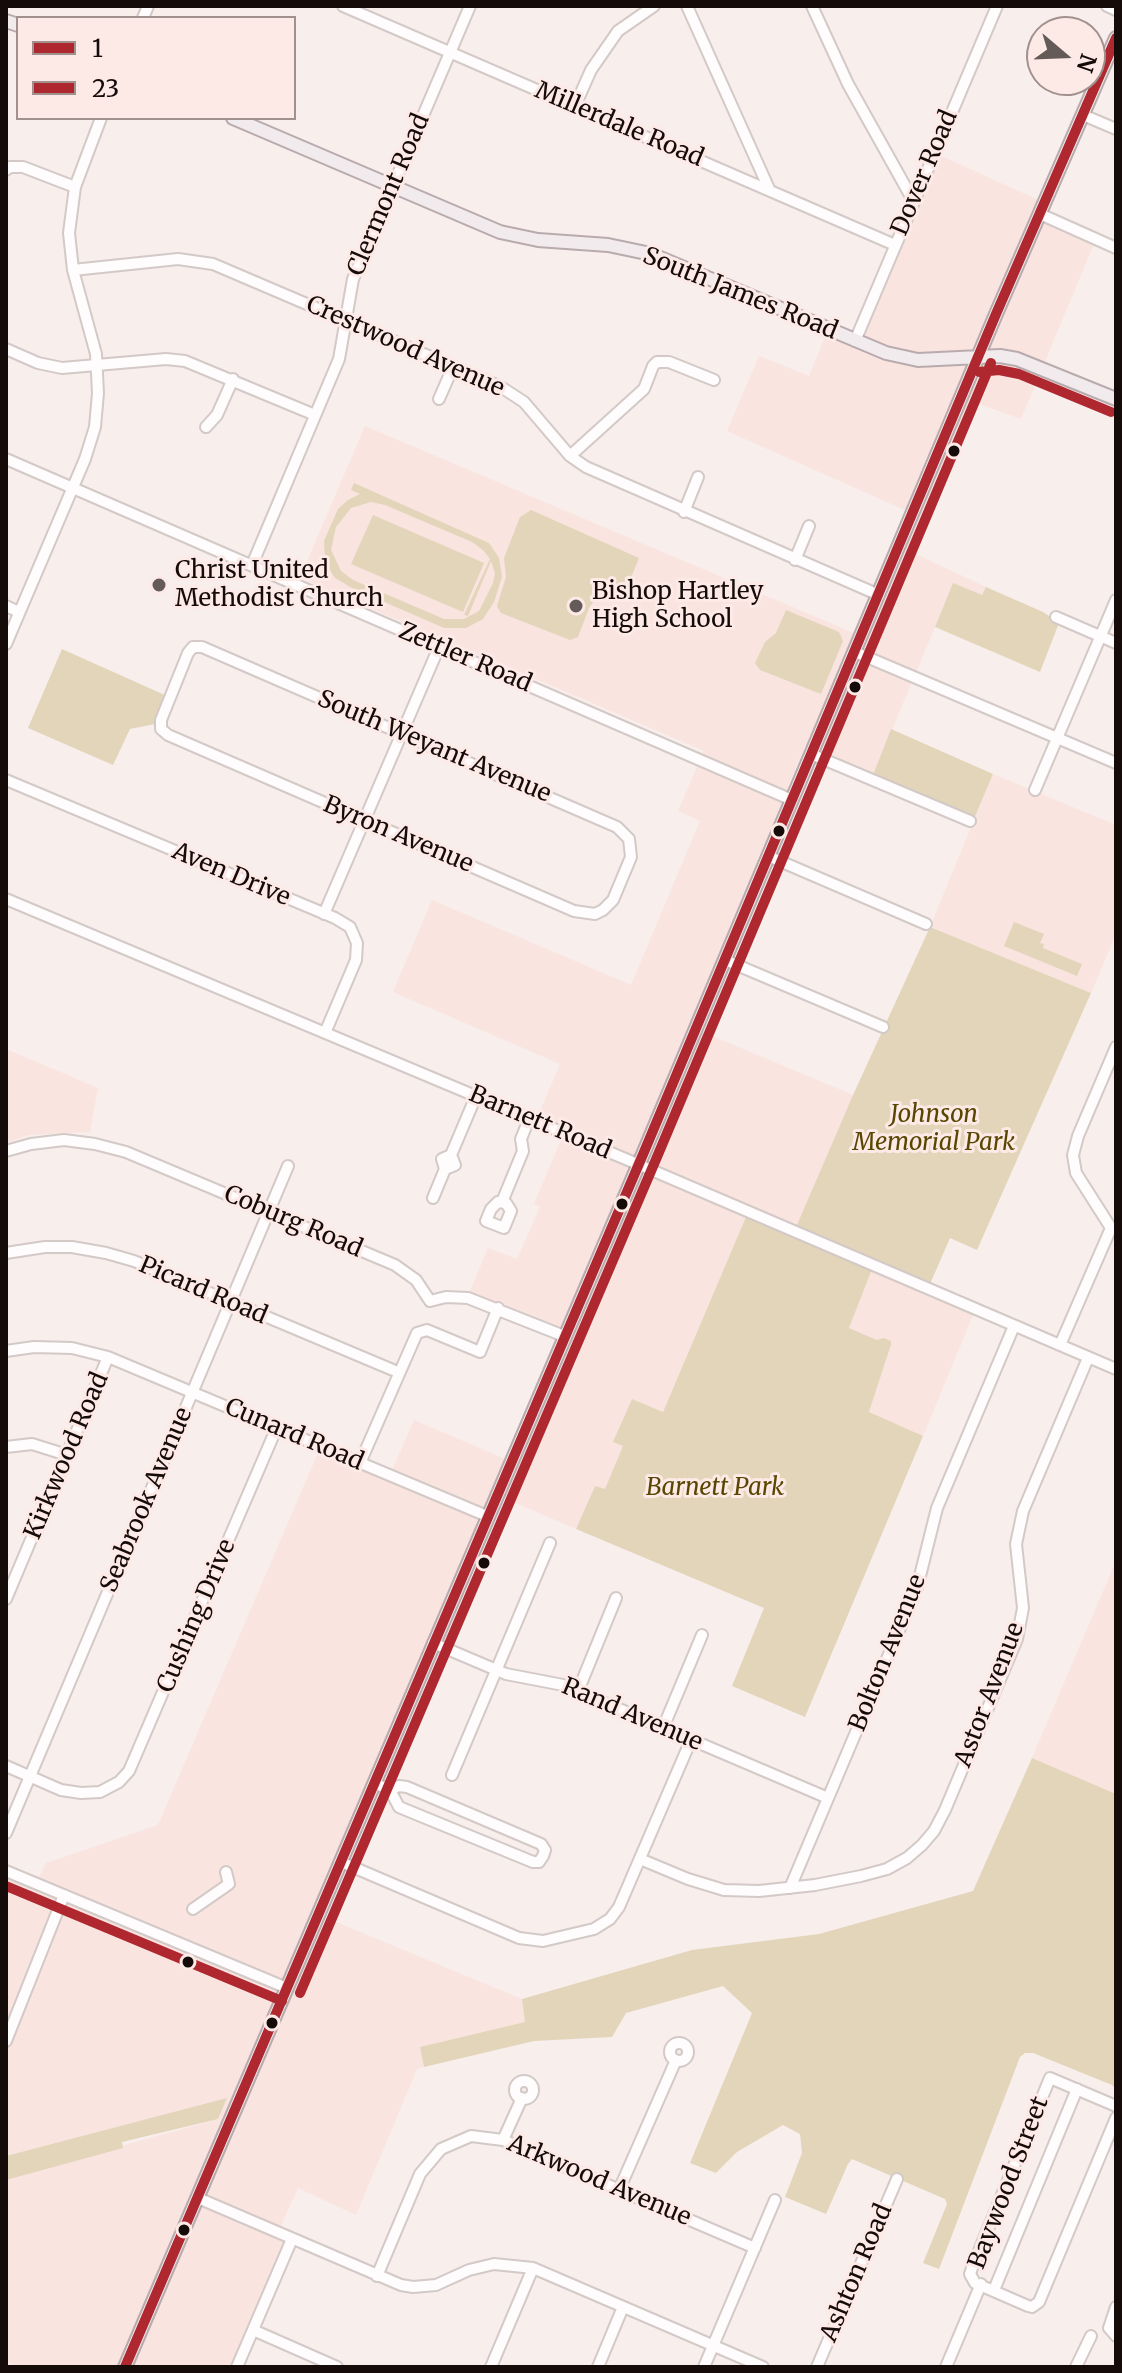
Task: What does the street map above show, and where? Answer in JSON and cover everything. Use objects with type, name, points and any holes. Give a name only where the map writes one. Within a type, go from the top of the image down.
[{"type":"main road","points":[[125,2367],[1116,38]]},
{"type":"main road","name":"South James Road","points":[[238,120],[487,228],[515,236],[625,248],[661,257],[886,353],[918,360],[1000,356],[1023,361],[1116,399]]},
{"type":"street","name":"Millerdale Road","points":[[343,6],[895,245]]},
{"type":"street","name":"Clermont Road","points":[[252,565],[339,359],[353,279],[470,6]]},
{"type":"street","points":[[575,106],[591,70],[618,31],[654,6]]},
{"type":"street","points":[[687,6],[770,191]]},
{"type":"street","points":[[812,6],[848,84],[914,202]]},
{"type":"street","name":"Dover Road","points":[[855,341],[997,6]]},
{"type":"street","points":[[1107,6],[1116,10]]},
{"type":"street","points":[[1083,115],[1116,129]]},
{"type":"street","points":[[6,644],[85,459],[95,427],[97,366],[94,344],[73,270],[69,233],[75,187],[100,120]]},
{"type":"street","points":[[6,170],[23,167],[75,187]]},
{"type":"street","points":[[1040,214],[1116,248]]},
{"type":"street","name":"Crestwood Avenue","points":[[73,270],[178,259],[201,261],[501,387],[524,402],[570,456],[603,476],[879,595]]},
{"type":"street","points":[[6,349],[50,367],[166,359],[185,361],[315,415]]},
{"type":"street","points":[[570,456],[644,389],[657,362],[669,362],[714,380]]},
{"type":"street","points":[[439,399],[453,367]]},
{"type":"street","points":[[206,427],[217,415],[233,379]]},
{"type":"street","name":"Zettler Road","points":[[6,459],[792,800]]},
{"type":"street","points":[[684,512],[698,477]]},
{"type":"street","points":[[795,560],[809,526]]},
{"type":"street","points":[[1035,790],[1116,600]]},
{"type":"street","points":[[6,606],[19,612]]},
{"type":"street","points":[[1056,617],[1116,643]]},
{"type":"street","name":"South Weyant Avenue","points":[[161,729],[161,720],[174,686],[188,653],[196,646],[617,827],[629,839],[631,849],[630,861],[622,879]]},
{"type":"street","points":[[324,914],[439,647]]},
{"type":"street","points":[[855,652],[1116,763]]},
{"type":"street","name":"Byron Avenue","points":[[161,729],[168,735],[581,913],[595,914],[609,906],[622,879]]},
{"type":"street","points":[[811,754],[970,821]]},
{"type":"street","name":"Aven Drive","points":[[6,780],[350,927],[355,934],[358,951],[325,1033]]},
{"type":"street","points":[[768,856],[926,924]]},
{"type":"street","name":"Barnett Road","points":[[6,899],[1116,1369]]},
{"type":"street","points":[[725,960],[883,1027]]},
{"type":"street","points":[[1060,1345],[1114,1226],[1076,1173],[1073,1155],[1116,1047]]},
{"type":"street","points":[[433,1198],[445,1169],[442,1159],[451,1155],[476,1096]]},
{"type":"street","points":[[502,1202],[523,1151],[521,1139],[529,1119]]},
{"type":"street","name":"Coburg Road","points":[[6,1151],[47,1141],[80,1141],[109,1146],[395,1265],[416,1280],[430,1301],[457,1297],[480,1301],[564,1336]]},
{"type":"street","name":"Seabrook Avenue","points":[[6,1833],[288,1166]]},
{"type":"street","name":"Picard Road","points":[[6,1253],[45,1247],[72,1247],[134,1261],[393,1370]]},
{"type":"street","points":[[360,1463],[417,1333],[427,1330],[480,1352],[498,1308]]},
{"type":"street","name":"Bolton Avenue","points":[[790,1888],[917,1588],[937,1508],[1014,1326]]},
{"type":"street","name":"Cunard Road","points":[[6,1351],[34,1347],[72,1348],[108,1357],[487,1516]]},
{"type":"street","name":"Kirkwood Road","points":[[6,1599],[108,1357]]},
{"type":"street","name":"Astor Avenue","points":[[790,1888],[887,1869],[907,1858],[934,1831],[1017,1639],[1023,1608],[1016,1544],[1023,1511],[1088,1358]]},
{"type":"street","name":"Cushing Drive","points":[[30,1777],[61,1790],[100,1792],[119,1782],[138,1756],[277,1427]]},
{"type":"street","points":[[6,1447],[32,1444],[67,1455]]},
{"type":"street","points":[[452,1775],[550,1543]]},
{"type":"street","points":[[578,1691],[616,1598]]},
{"type":"street","points":[[663,1728],[702,1635]]},
{"type":"street","name":"Rand Avenue","points":[[433,1643],[514,1676],[551,1681],[578,1691],[828,1798]]},
{"type":"street","points":[[341,1862],[519,1938],[543,1941],[594,1929],[610,1919],[619,1907],[691,1740]]},
{"type":"street","points":[[6,1766],[30,1777]]},
{"type":"street","points":[[374,1783],[390,1790],[399,1807],[533,1862],[539,1862],[543,1856],[545,1850],[541,1844],[407,1787],[390,1790]]},
{"type":"street","points":[[640,1859],[724,1890],[790,1888]]},
{"type":"street","points":[[6,1871],[287,1988]]},
{"type":"street","points":[[193,1909],[229,1884],[226,1872]]},
{"type":"street","points":[[6,2041],[64,1895]]},
{"type":"street","points":[[619,2190],[676,2060]]},
{"type":"street","name":"Baywood Street","points":[[981,2284],[972,2279],[972,2268],[1050,2078],[1077,2089]]},
{"type":"street","points":[[994,2290],[1077,2089],[1116,2106]]},
{"type":"street","points":[[503,2140],[522,2098]]},
{"type":"street","points":[[946,2367],[981,2284],[1032,2307],[1039,2302],[1114,2130],[1116,2118]]},
{"type":"street","name":"Arkwood Avenue","points":[[377,2276],[420,2174],[430,2160],[457,2140],[486,2136],[503,2140],[755,2248]]},
{"type":"street","name":"Ashton Road","points":[[817,2367],[897,2179]]},
{"type":"street","points":[[198,2198],[401,2285],[423,2287],[494,2264],[533,2268],[763,2367]]},
{"type":"street","points":[[704,2367],[775,2200]]},
{"type":"street","points":[[237,2367],[292,2239]]},
{"type":"street","points":[[491,2367],[533,2268]]},
{"type":"street","points":[[598,2367],[623,2307]]},
{"type":"street","points":[[1116,2307],[1109,2328],[1116,2336]]},
{"type":"street","points":[[253,2330],[337,2367]]},
{"type":"street","points":[[1076,2367],[1091,2336]]},
{"type":"shaded area","points":[[935,153],[1047,204],[1042,214],[1096,239],[1021,419],[971,401],[911,552],[986,587],[982,595],[953,584],[873,775],[805,746],[788,786],[797,791],[698,1030],[853,1095],[792,1236],[746,1218],[663,1412],[632,1399],[614,1442],[623,1446],[605,1490],[595,1486],[576,1529],[497,1495],[319,1915],[522,1999],[526,2022],[421,2047],[424,2067],[417,2069],[356,2215],[298,2188],[278,2232],[293,2239],[238,2367],[17,2367],[6,2362],[6,2178],[218,2119],[226,2099],[6,2156],[6,1870],[36,1883],[46,1863],[158,1825],[321,1446],[390,1475],[414,1420],[510,1461],[566,1336],[468,1296],[488,1248],[517,1259],[540,1207],[534,1204],[564,1133],[536,1121],[560,1064],[393,992],[432,900],[631,985],[700,821],[678,811],[704,751],[300,578],[365,426],[861,636],[914,514],[727,431],[759,356],[809,376],[828,330],[856,342]]},
{"type":"shaded area","points":[[993,774],[1116,825],[1116,934],[1091,993],[930,927]]},
{"type":"shaded area","points":[[6,1049],[98,1088],[90,1132],[28,1135],[6,1143]]},
{"type":"shaded area","points":[[875,1260],[976,1308],[923,1436],[869,1413],[891,1346],[849,1328]]},
{"type":"shaded area","points":[[1116,1561],[1116,1794],[1032,1758]]},
{"type":"green space","points":[[354,483],[489,543],[499,558],[502,577],[494,602],[483,619],[466,628],[444,628],[334,577],[325,561],[324,541],[338,509],[360,494],[351,490]],"holes":[[[371,502],[472,542],[484,551],[490,559],[464,615],[468,616],[491,561],[495,573],[493,583],[479,611],[464,619],[444,619],[353,580],[341,571],[331,550],[336,527],[351,508]]]},
{"type":"green space","points":[[531,510],[639,558],[630,580],[598,595],[589,608],[578,637],[570,640],[501,613],[497,606],[506,577],[504,558],[520,517]]},
{"type":"green space","points":[[373,515],[484,563],[463,612],[351,564]]},
{"type":"green space","points":[[953,583],[982,595],[986,587],[1043,612],[1059,623],[1040,672],[935,627]]},
{"type":"green space","points":[[786,610],[839,632],[843,641],[821,694],[760,670],[755,663],[765,642],[776,633]]},
{"type":"green space","points":[[62,649],[167,696],[155,724],[130,729],[113,765],[28,728]]},
{"type":"green space","points":[[891,729],[993,774],[974,819],[873,775]]},
{"type":"green space","points":[[1014,922],[1044,934],[1040,943],[1044,944],[1043,948],[1082,964],[1077,976],[1004,946]]},
{"type":"green space","name":"Johnson Memorial Park","points":[[930,927],[1091,993],[977,1250],[950,1238],[930,1284],[796,1227]]},
{"type":"green space","name":"Barnett Park","points":[[746,1217],[872,1269],[849,1328],[877,1340],[884,1338],[891,1341],[869,1412],[923,1436],[805,1717],[732,1686],[764,1608],[576,1529],[595,1486],[605,1489],[623,1446],[613,1442],[632,1399],[663,1412]]},
{"type":"green space","points":[[1032,1758],[1116,1794],[1116,2089],[1033,2053],[1020,2057],[939,2269],[923,2263],[947,2204],[945,2199],[852,2159],[826,2214],[785,2197],[802,2153],[800,2134],[783,2125],[737,2152],[716,2173],[690,2163],[752,2013],[723,1986],[626,2013],[612,2037],[534,2041],[424,2067],[420,2047],[525,2022],[522,1999],[692,1950],[819,1934],[973,1891]]},
{"type":"green space","points":[[227,2098],[218,2119],[122,2142],[123,2148],[6,2180],[6,2156]]},
{"type":"transit line","name":"1","points":[[125,2367],[1116,38]]},
{"type":"transit line","name":"23","points":[[300,1993],[991,363]]},
{"type":"transit line","name":"23","points":[[979,372],[999,370],[1019,374],[1111,412]]},
{"type":"transit line","name":"23","points":[[6,1886],[282,2001]]},
{"type":"place","name":"Christ United Methodist Church","points":[[159,585]]},
{"type":"place","name":"Bishop Hartley High School","points":[[576,606]]}]
